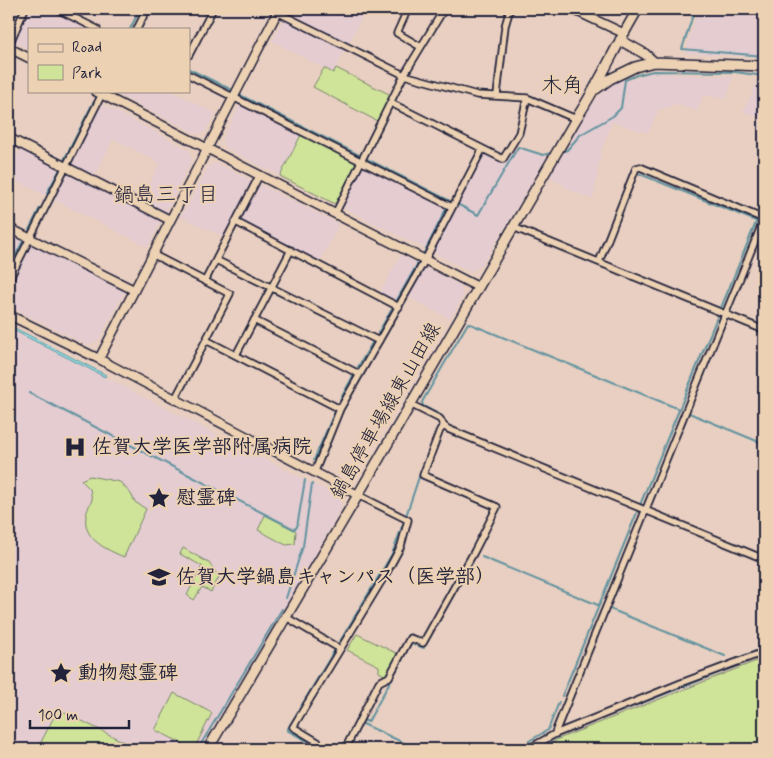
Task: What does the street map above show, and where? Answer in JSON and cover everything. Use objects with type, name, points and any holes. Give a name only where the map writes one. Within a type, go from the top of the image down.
[{"type":"main road","name":"鍋島停車場線東山田線","points":[[209,749],[594,91],[638,9]]},
{"type":"main road","points":[[622,36],[654,62]]},
{"type":"main road","name":"鍋島停車場線東山田線","points":[[594,91],[610,79],[635,67],[654,62],[764,66]]},
{"type":"street","points":[[25,9],[9,47],[28,57]]},
{"type":"street","points":[[57,9],[94,28]]},
{"type":"street","points":[[137,28],[147,9]]},
{"type":"street","points":[[190,53],[213,9]]},
{"type":"street","points":[[398,9],[406,13],[397,33],[421,47]]},
{"type":"street","points":[[335,214],[404,75],[444,9]]},
{"type":"street","points":[[497,95],[505,26],[510,9]]},
{"type":"street","points":[[572,9],[622,36]]},
{"type":"street","points":[[99,359],[236,95],[276,10],[404,75],[477,94],[527,98],[576,119]]},
{"type":"street","points":[[190,75],[236,95],[453,204]]},
{"type":"street","points":[[9,280],[66,167],[100,92],[259,176],[478,287]]},
{"type":"street","points":[[391,103],[482,150],[504,159],[519,133],[527,98]]},
{"type":"street","points":[[9,138],[170,220]]},
{"type":"street","points":[[315,471],[340,409],[425,260],[482,150]]},
{"type":"street","points":[[555,734],[764,219],[640,167],[636,168],[599,262]]},
{"type":"street","points":[[205,280],[259,176]]},
{"type":"street","points":[[236,222],[399,307]]},
{"type":"street","points":[[513,227],[764,330]]},
{"type":"street","points":[[9,228],[134,290]]},
{"type":"street","points":[[236,355],[291,250]]},
{"type":"street","points":[[152,254],[230,294],[175,400]]},
{"type":"street","points":[[216,260],[379,340]]},
{"type":"street","points":[[9,315],[99,359],[408,520],[401,546],[293,728],[318,742],[316,748]]},
{"type":"street","points":[[254,320],[360,374]]},
{"type":"street","points":[[206,340],[340,409]]},
{"type":"street","points":[[410,404],[440,419],[444,426],[764,559]]},
{"type":"street","points":[[345,749],[379,682],[389,677],[410,638],[423,643],[497,507],[423,475],[440,430],[444,426]]},
{"type":"street","points":[[286,616],[340,649]]},
{"type":"street","points":[[528,749],[555,734],[764,652]]},
{"type":"shaded area","points":[[9,9],[51,9],[89,28],[28,28],[28,49],[9,38]]},
{"type":"shaded area","points":[[288,9],[346,9],[362,17],[333,73],[272,41]]},
{"type":"shaded area","points":[[698,9],[764,9],[764,57],[685,53]]},
{"type":"shaded area","points":[[650,73],[733,77],[726,99],[703,95],[697,111],[674,104],[670,107],[659,109],[648,133],[612,122],[601,151],[593,199],[574,192],[551,177],[591,105],[607,88],[623,78],[629,80]]},
{"type":"shaded area","points":[[759,79],[764,79],[764,119],[743,112]]},
{"type":"shaded area","points":[[112,92],[173,92],[215,113],[206,131],[198,134]]},
{"type":"shaded area","points":[[102,104],[189,150],[192,159],[148,247],[9,177],[9,171],[21,149],[138,207],[160,163],[113,139],[94,177],[70,165]]},
{"type":"shaded area","points":[[240,105],[301,135],[280,176],[226,148],[222,140]]},
{"type":"shaded area","points":[[513,147],[547,156],[481,266],[470,271],[342,207],[363,166],[453,211],[483,153],[504,162]]},
{"type":"shaded area","points":[[216,163],[339,224],[319,263],[234,219],[224,237],[180,216],[194,195],[208,167]]},
{"type":"shaded area","points":[[9,231],[126,290],[98,341],[87,345],[9,306]]},
{"type":"shaded area","points":[[401,255],[460,285],[463,296],[450,319],[404,295],[399,304],[379,294]]},
{"type":"shaded area","name":"佐賀大学鍋島キャンパス（医学部）","points":[[9,328],[339,496],[342,507],[316,557],[200,749],[9,749]]},
{"type":"green space","points":[[324,68],[333,73],[336,68],[393,96],[381,119],[377,121],[313,87]]},
{"type":"green space","points":[[301,135],[357,163],[335,204],[280,176]]},
{"type":"green space","points":[[90,476],[120,482],[131,494],[135,502],[146,509],[124,557],[97,543],[87,529],[87,511],[92,500],[90,489],[81,480]]},
{"type":"green space","points":[[265,515],[296,531],[295,544],[286,545],[258,530]]},
{"type":"green space","points":[[183,548],[209,563],[219,577],[211,592],[202,587],[194,600],[187,595],[202,566],[180,554]]},
{"type":"green space","points":[[357,634],[398,654],[386,676],[379,672],[379,666],[347,650]]},
{"type":"green space","points":[[764,658],[764,749],[542,749],[558,739]]},
{"type":"green space","points":[[174,693],[212,713],[194,749],[155,730]]},
{"type":"green space","points":[[58,709],[130,745],[128,749],[38,748]]},
{"type":"water","points":[[9,325],[106,375],[105,377],[9,328]]},
{"type":"waterway","points":[[130,28],[140,9]]},
{"type":"waterway","points":[[695,9],[682,49],[764,56]]},
{"type":"waterway","points":[[190,69],[234,91]]},
{"type":"waterway","points":[[561,152],[567,150],[580,135],[613,116],[621,108],[625,80],[637,75],[653,71],[735,72],[764,76]]},
{"type":"waterway","points":[[238,94],[361,156]]},
{"type":"waterway","points":[[64,160],[93,103]]},
{"type":"waterway","points":[[457,204],[478,215],[518,147],[543,155],[551,153]]},
{"type":"waterway","points":[[365,158],[452,202]]},
{"type":"waterway","points":[[47,193],[59,171]]},
{"type":"waterway","points":[[640,174],[756,221]]},
{"type":"waterway","points":[[760,213],[764,201]]},
{"type":"waterway","points":[[422,257],[447,207]]},
{"type":"waterway","points":[[29,230],[40,208]]},
{"type":"waterway","points":[[721,308],[757,220]]},
{"type":"waterway","points":[[9,269],[23,241]]},
{"type":"waterway","points":[[397,300],[419,261]]},
{"type":"waterway","points":[[378,333],[392,309]]},
{"type":"waterway","points":[[640,505],[718,315]]},
{"type":"waterway","points":[[442,416],[423,406],[422,402],[468,323],[679,409]]},
{"type":"waterway","points":[[358,367],[372,343]]},
{"type":"waterway","points":[[340,400],[353,376]]},
{"type":"waterway","points":[[29,393],[294,529],[297,527],[305,480]]},
{"type":"waterway","points":[[314,460],[335,411]]},
{"type":"waterway","points":[[689,413],[764,444]]},
{"type":"waterway","points":[[406,516],[440,423]]},
{"type":"waterway","points":[[428,474],[500,505],[499,507]]},
{"type":"waterway","points":[[286,598],[303,546],[312,484]]},
{"type":"waterway","points":[[562,696],[638,510]]},
{"type":"waterway","points":[[339,643],[392,554],[403,524]]},
{"type":"waterway","points":[[427,642],[487,532]]},
{"type":"waterway","points":[[482,557],[598,605]]},
{"type":"waterway","points":[[198,749],[282,609]]},
{"type":"waterway","points":[[610,609],[725,656]]},
{"type":"waterway","points":[[349,749],[363,720],[368,722],[411,643],[424,648]]},
{"type":"waterway","points":[[687,678],[764,648]]},
{"type":"waterway","points":[[322,749],[287,730],[334,651]]},
{"type":"waterway","points":[[536,749],[563,734],[764,655]]},
{"type":"waterway","points":[[520,749],[529,741],[548,730],[559,702]]},
{"type":"waterway","points":[[361,723],[417,749]]},
{"type":"place","name":"佐賀大学医学部附属病院","points":[[75,447]]},
{"type":"place","name":"慰霊碑","points":[[159,498]]},
{"type":"place","name":"佐賀大学鍋島キャンパス（医学部）","points":[[159,577]]},
{"type":"place","name":"動物慰霊碑","points":[[61,673]]},
{"type":"district","name":"木角","points":[[562,86]]},
{"type":"district","name":"鍋島三丁目","points":[[166,195]]}]
